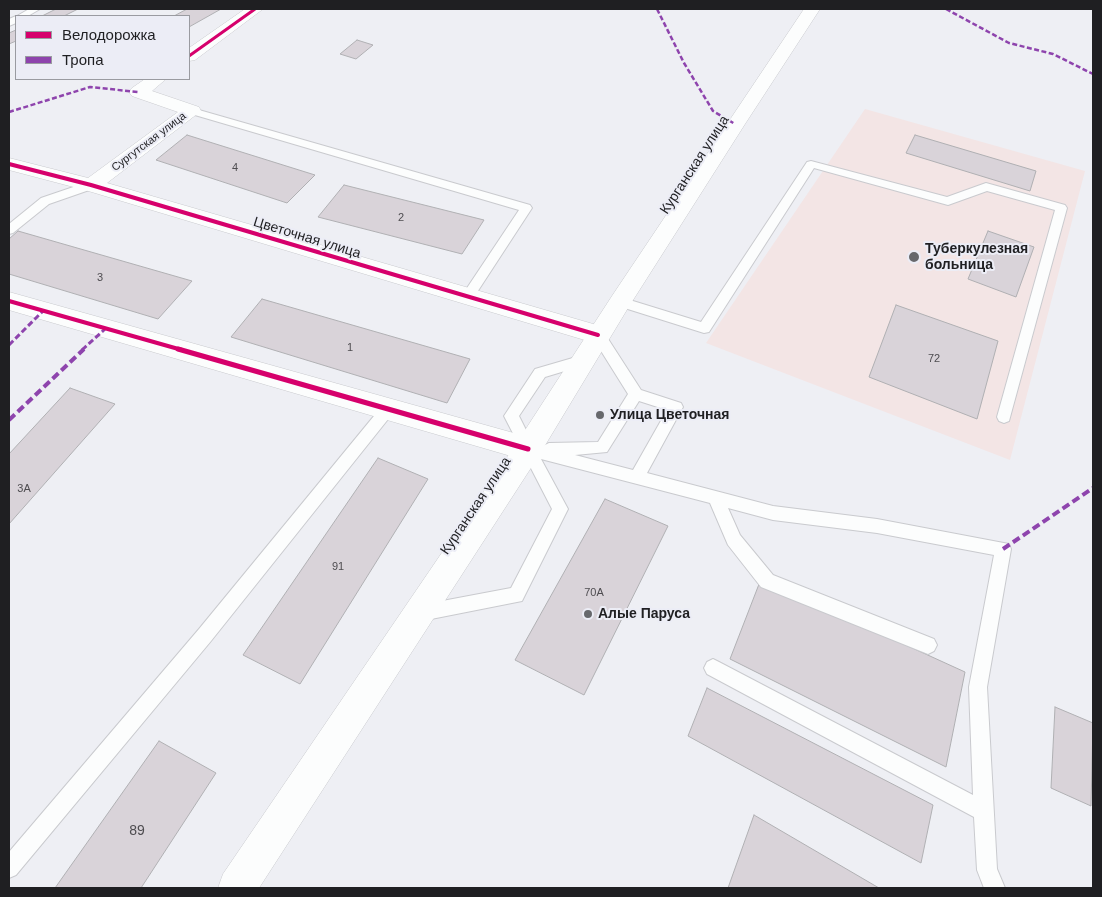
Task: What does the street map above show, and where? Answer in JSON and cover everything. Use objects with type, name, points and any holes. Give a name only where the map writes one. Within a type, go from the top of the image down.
[{"type":"street","points":[[190,55],[255,9]]},
{"type":"street","name":"Курганская улица","points":[[237,888],[528,449],[598,335],[734,124],[812,9]]},
{"type":"street","name":"Сургутская улица","points":[[156,80],[138,92],[192,110]]},
{"type":"street","name":"Сургутская улица","points":[[91,185],[192,110]]},
{"type":"street","name":"Цветочная улица","points":[[9,164],[91,185],[598,335]]},
{"type":"street","points":[[9,300],[528,449]]},
{"type":"lane","points":[[23,15],[36,9]]},
{"type":"lane","points":[[192,110],[360,161],[526,208],[467,297]]},
{"type":"lane","points":[[620,302],[704,328],[811,164],[948,201],[986,187],[1061,208],[1004,416]]},
{"type":"lane","points":[[9,230],[45,201],[91,185]]},
{"type":"lane","points":[[598,335],[636,394],[676,407],[638,476]]},
{"type":"lane","points":[[528,449],[602,448],[636,394]]},
{"type":"lane","points":[[9,868],[198,642],[388,409]]},
{"type":"lane","points":[[528,449],[773,512],[877,526],[1003,549],[978,686],[987,870],[995,888]]},
{"type":"lane","points":[[419,614],[516,595],[560,509],[528,449]]},
{"type":"lane","points":[[715,497],[734,540],[767,581],[928,645]]},
{"type":"lane","points":[[713,668],[984,812]]},
{"type":"shaded area","name":"Туберкулезная больница","points":[[865,109],[1085,171],[1010,460],[706,343]]},
{"type":"building","points":[[56,9],[78,9],[66,15],[44,15]]},
{"type":"building","points":[[187,9],[221,9],[190,26],[190,15],[176,15]]},
{"type":"building","points":[[15,30],[15,41],[9,44],[9,33]]},
{"type":"building","points":[[357,40],[373,45],[356,59],[340,54]]},
{"type":"building","points":[[187,135],[315,175],[287,203],[156,160]]},
{"type":"building","points":[[915,135],[1036,171],[1030,191],[906,153]]},
{"type":"building","points":[[344,185],[484,220],[462,254],[318,217]]},
{"type":"building","points":[[18,231],[192,281],[158,319],[9,274],[9,239]]},
{"type":"building","points":[[988,231],[1034,247],[1016,297],[968,279]]},
{"type":"building","points":[[262,299],[470,359],[447,403],[231,337]]},
{"type":"building","points":[[896,305],[998,341],[977,419],[869,377]]},
{"type":"building","points":[[70,388],[115,404],[9,524],[9,454]]},
{"type":"building","points":[[378,458],[428,479],[300,684],[243,655]]},
{"type":"building","points":[[605,499],[668,526],[584,695],[515,660]]},
{"type":"building","points":[[761,579],[965,672],[946,767],[730,659]]},
{"type":"building","points":[[707,688],[933,805],[921,863],[688,736]]},
{"type":"building","points":[[1055,707],[1093,723],[1091,806],[1051,788]]},
{"type":"building","points":[[159,741],[216,773],[141,888],[55,888]]},
{"type":"building","points":[[754,815],[879,888],[728,888]]},
{"type":"marked path","points":[[657,9],[684,63],[713,111],[735,124]]},
{"type":"marked path","points":[[946,9],[1009,43],[1053,54],[1093,74]]},
{"type":"marked path","points":[[9,112],[90,87],[138,92]]},
{"type":"marked path","points":[[9,345],[44,310]]},
{"type":"marked path","points":[[9,420],[105,329]]},
{"type":"marked path","points":[[1003,549],[1093,488]]},
{"type":"cycle path","points":[[190,55],[255,9]]},
{"type":"cycle path","points":[[9,164],[91,185],[598,335]]},
{"type":"cycle path","points":[[9,301],[528,449]]},
{"type":"place","name":"Туберкулезная больница","points":[[914,257]]},
{"type":"place","name":"Улица Цветочная","points":[[600,415]]},
{"type":"place","name":"Алые Паруса","points":[[588,614]]}]
